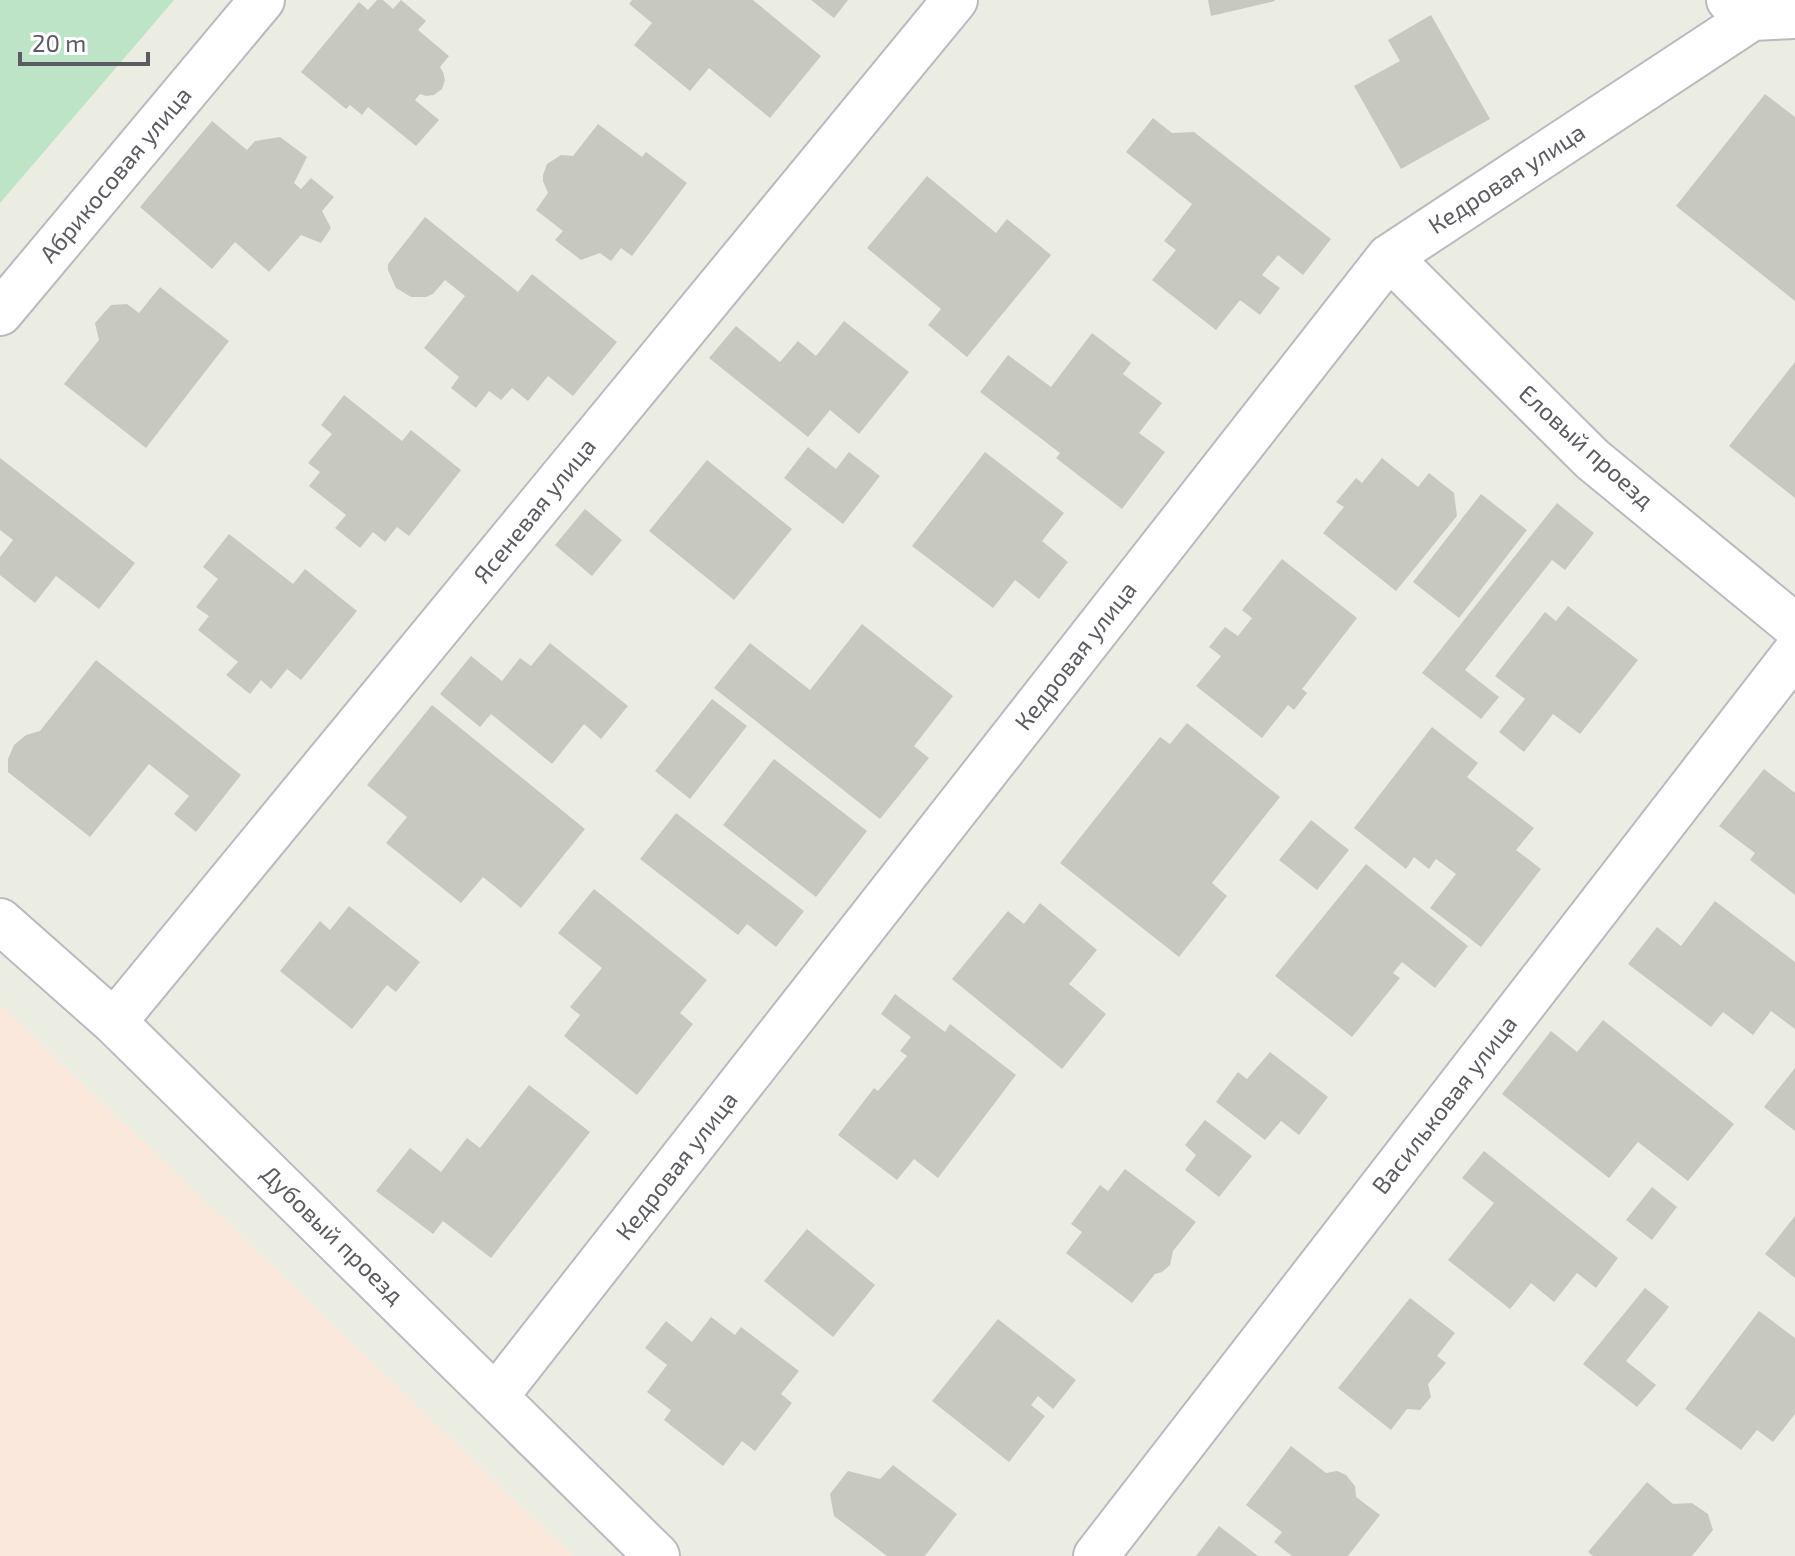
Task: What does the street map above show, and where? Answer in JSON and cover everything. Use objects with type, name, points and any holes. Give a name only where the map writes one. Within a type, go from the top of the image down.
[{"type":"street","name":"Абрикосовая улица","points":[[0,313],[262,0]]},
{"type":"street","name":"Ясеневая улица","points":[[114,1022],[955,0]]},
{"type":"street","points":[[1740,9],[1795,16]]},
{"type":"street","name":"Кедровая улица","points":[[496,1396],[1389,257],[1740,9]]},
{"type":"street","name":"Еловый проезд","points":[[1389,257],[1592,459],[1795,626]]},
{"type":"street","name":"Васильковая улица","points":[[1096,1556],[1795,653]]},
{"type":"street","name":"Дубовый проезд","points":[[0,921],[114,1022],[657,1556]]},
{"type":"shaded area","points":[[0,1004],[573,1556],[0,1556]]},
{"type":"green space","points":[[0,0],[174,0],[0,203]]},
{"type":"building","points":[[377,0],[383,0],[393,9],[401,0],[426,21],[418,30],[449,56],[440,67],[445,80],[442,89],[434,95],[420,94],[415,100],[439,120],[416,146],[368,107],[362,115],[350,105],[346,109],[301,72],[359,2],[368,10]]},
{"type":"building","points":[[632,0],[753,0],[821,56],[770,118],[709,68],[690,91],[634,45],[652,23],[629,4]]},
{"type":"building","points":[[811,0],[848,0],[834,18]]},
{"type":"building","points":[[1208,0],[1274,0],[1275,1],[1211,16]]},
{"type":"building","points":[[1431,15],[1490,119],[1401,169],[1354,86],[1400,61],[1388,40]]},
{"type":"building","points":[[1765,94],[1795,117],[1795,301],[1676,206]]},
{"type":"building","points":[[1153,118],[1172,133],[1194,132],[1331,239],[1303,275],[1278,255],[1262,275],[1280,288],[1260,315],[1240,300],[1216,330],[1152,280],[1176,250],[1164,241],[1192,204],[1126,152]]},
{"type":"building","points":[[212,121],[247,150],[255,141],[280,137],[307,157],[294,183],[301,189],[311,178],[334,197],[322,211],[331,228],[321,243],[301,235],[269,272],[235,242],[212,269],[140,207]]},
{"type":"building","points":[[598,124],[642,157],[646,152],[687,183],[632,256],[621,248],[611,261],[600,253],[581,260],[555,240],[563,231],[536,210],[548,193],[543,181],[547,164],[561,155],[573,156]]},
{"type":"building","points":[[927,176],[996,233],[1007,219],[1051,255],[967,357],[928,325],[941,309],[867,248]]},
{"type":"building","points":[[425,217],[518,292],[532,274],[617,342],[573,396],[548,376],[528,401],[512,388],[501,400],[489,391],[476,408],[451,388],[459,377],[424,348],[465,296],[445,280],[433,294],[411,297],[396,288],[388,270],[388,264]]},
{"type":"building","points":[[160,287],[229,341],[146,448],[64,384],[99,340],[95,323],[111,305],[127,304],[139,313]]},
{"type":"building","points":[[844,321],[909,372],[859,434],[830,410],[808,437],[709,358],[736,326],[780,362],[798,341],[816,356]]},
{"type":"building","points":[[1092,333],[1131,363],[1123,374],[1162,403],[1139,433],[1165,452],[1122,509],[1056,458],[1060,453],[980,392],[1008,355],[1051,387]]},
{"type":"building","points":[[1795,362],[1795,498],[1729,446]]},
{"type":"building","points":[[344,395],[402,441],[411,430],[461,470],[409,536],[397,527],[385,542],[373,532],[360,548],[335,528],[346,515],[309,486],[320,472],[308,463],[332,434],[321,425]]},
{"type":"building","points":[[808,447],[836,469],[849,452],[880,476],[843,524],[784,478]]},
{"type":"building","points":[[985,452],[1064,513],[1042,541],[1068,562],[1039,599],[1015,580],[993,608],[912,546]]},
{"type":"building","points":[[0,458],[135,563],[99,609],[56,576],[35,603],[0,575],[0,557],[13,540],[0,530]]},
{"type":"building","points":[[1382,458],[1418,487],[1429,473],[1454,493],[1457,516],[1396,591],[1323,533],[1344,507],[1336,502],[1356,478],[1362,483]]},
{"type":"building","points":[[707,460],[792,529],[734,600],[649,531]]},
{"type":"building","points":[[1481,494],[1527,530],[1459,618],[1413,582]]},
{"type":"building","points":[[1557,503],[1594,533],[1565,570],[1552,560],[1465,670],[1499,697],[1481,719],[1422,673]]},
{"type":"building","points":[[585,509],[622,540],[592,576],[555,545]]},
{"type":"building","points":[[229,534],[293,584],[305,569],[357,611],[301,680],[287,669],[271,689],[261,680],[250,694],[226,675],[238,662],[198,630],[209,616],[196,607],[218,579],[203,567]]},
{"type":"building","points":[[1282,559],[1357,618],[1302,689],[1307,693],[1294,710],[1288,705],[1262,738],[1196,686],[1221,656],[1209,647],[1225,627],[1238,636],[1252,618],[1242,610]]},
{"type":"building","points":[[1568,606],[1638,660],[1580,734],[1553,714],[1524,752],[1499,732],[1525,699],[1495,676],[1545,612],[1556,621]]},
{"type":"building","points":[[862,624],[953,696],[914,746],[929,758],[880,819],[714,688],[750,643],[810,690]]},
{"type":"building","points":[[550,643],[628,706],[601,739],[584,724],[552,764],[491,714],[480,727],[440,694],[471,656],[502,681],[520,658],[531,666]]},
{"type":"building","points":[[96,660],[241,775],[196,832],[174,814],[189,796],[149,764],[90,837],[8,772],[8,759],[14,745],[26,735],[40,731]]},
{"type":"building","points":[[712,699],[747,726],[690,799],[655,771]]},
{"type":"building","points":[[432,705],[585,829],[521,908],[483,877],[461,903],[386,843],[407,817],[367,785]]},
{"type":"building","points":[[1187,723],[1280,797],[1212,883],[1227,896],[1179,957],[1060,863],[1160,737],[1170,744]]},
{"type":"building","points":[[1432,727],[1478,763],[1467,777],[1534,828],[1516,850],[1541,869],[1481,947],[1430,908],[1456,874],[1436,859],[1429,869],[1414,857],[1406,869],[1354,828]]},
{"type":"building","points":[[774,759],[867,831],[816,897],[723,825]]},
{"type":"building","points":[[1764,769],[1795,793],[1795,895],[1750,860],[1755,853],[1719,826]]},
{"type":"building","points":[[676,813],[804,911],[776,947],[747,924],[738,935],[640,859]]},
{"type":"building","points":[[1311,820],[1349,850],[1317,890],[1279,860]]},
{"type":"building","points":[[1366,864],[1468,946],[1435,988],[1402,962],[1393,973],[1400,978],[1352,1037],[1275,976]]},
{"type":"building","points":[[594,889],[707,980],[680,1013],[693,1024],[637,1095],[564,1036],[580,1015],[570,1007],[602,968],[558,933]]},
{"type":"building","points":[[1715,901],[1795,962],[1795,1029],[1771,1011],[1753,1035],[1723,1012],[1711,1027],[1628,964],[1657,927],[1681,946]]},
{"type":"building","points":[[1040,903],[1097,950],[1069,984],[1106,1014],[1062,1069],[952,979],[1008,911],[1024,924]]},
{"type":"building","points":[[349,906],[420,962],[396,992],[387,985],[352,1029],[280,971],[320,921],[330,930]]},
{"type":"building","points":[[895,994],[945,1032],[950,1024],[1016,1075],[938,1178],[914,1159],[897,1180],[838,1135],[874,1088],[878,1091],[907,1056],[900,1051],[911,1037],[881,1014]]},
{"type":"building","points":[[1603,1020],[1734,1124],[1688,1181],[1638,1142],[1609,1178],[1502,1094],[1551,1031],[1577,1052]]},
{"type":"building","points":[[1270,1052],[1328,1097],[1299,1135],[1281,1121],[1265,1140],[1216,1102],[1238,1072],[1247,1079]]},
{"type":"building","points":[[1795,1068],[1795,1131],[1764,1107]]},
{"type":"building","points":[[529,1085],[590,1132],[491,1258],[443,1221],[433,1234],[376,1191],[410,1148],[441,1172],[467,1138],[480,1148]]},
{"type":"building","points":[[1205,1120],[1252,1156],[1219,1197],[1185,1170],[1196,1155],[1185,1145]]},
{"type":"building","points":[[1484,1151],[1618,1258],[1596,1288],[1577,1273],[1554,1302],[1531,1283],[1510,1309],[1448,1260],[1494,1203],[1462,1178]]},
{"type":"building","points":[[1125,1169],[1196,1222],[1173,1251],[1170,1265],[1155,1274],[1132,1303],[1066,1253],[1082,1232],[1071,1224],[1100,1185],[1108,1191]]},
{"type":"building","points":[[1652,1187],[1677,1207],[1652,1240],[1626,1220]]},
{"type":"building","points":[[1795,1216],[1795,1278],[1765,1254]]},
{"type":"building","points":[[807,1229],[875,1285],[833,1337],[764,1281]]},
{"type":"building","points":[[1645,1288],[1669,1307],[1626,1361],[1656,1385],[1637,1407],[1583,1364]]},
{"type":"building","points":[[1410,1298],[1455,1333],[1437,1356],[1446,1363],[1428,1384],[1431,1397],[1420,1410],[1407,1409],[1391,1430],[1338,1388]]},
{"type":"building","points":[[1759,1311],[1795,1338],[1795,1414],[1773,1442],[1757,1430],[1741,1450],[1685,1409]]},
{"type":"building","points":[[711,1317],[735,1335],[741,1327],[799,1371],[781,1394],[792,1403],[755,1451],[742,1441],[723,1466],[664,1420],[671,1410],[647,1392],[667,1365],[645,1348],[666,1321],[692,1342]]},
{"type":"building","points":[[998,1319],[1076,1380],[1053,1409],[1038,1396],[1031,1405],[1045,1416],[1009,1462],[932,1401]]},
{"type":"building","points":[[1291,1446],[1326,1473],[1337,1471],[1346,1475],[1355,1486],[1356,1497],[1380,1515],[1348,1556],[1292,1556],[1274,1542],[1282,1532],[1246,1505]]},
{"type":"building","points":[[893,1465],[957,1514],[925,1556],[887,1556],[834,1516],[830,1494],[848,1471],[880,1479]]},
{"type":"building","points":[[1647,1482],[1673,1504],[1692,1503],[1708,1514],[1713,1530],[1692,1556],[1593,1556],[1588,1552]]},
{"type":"building","points":[[1219,1526],[1258,1556],[1196,1556]]}]
